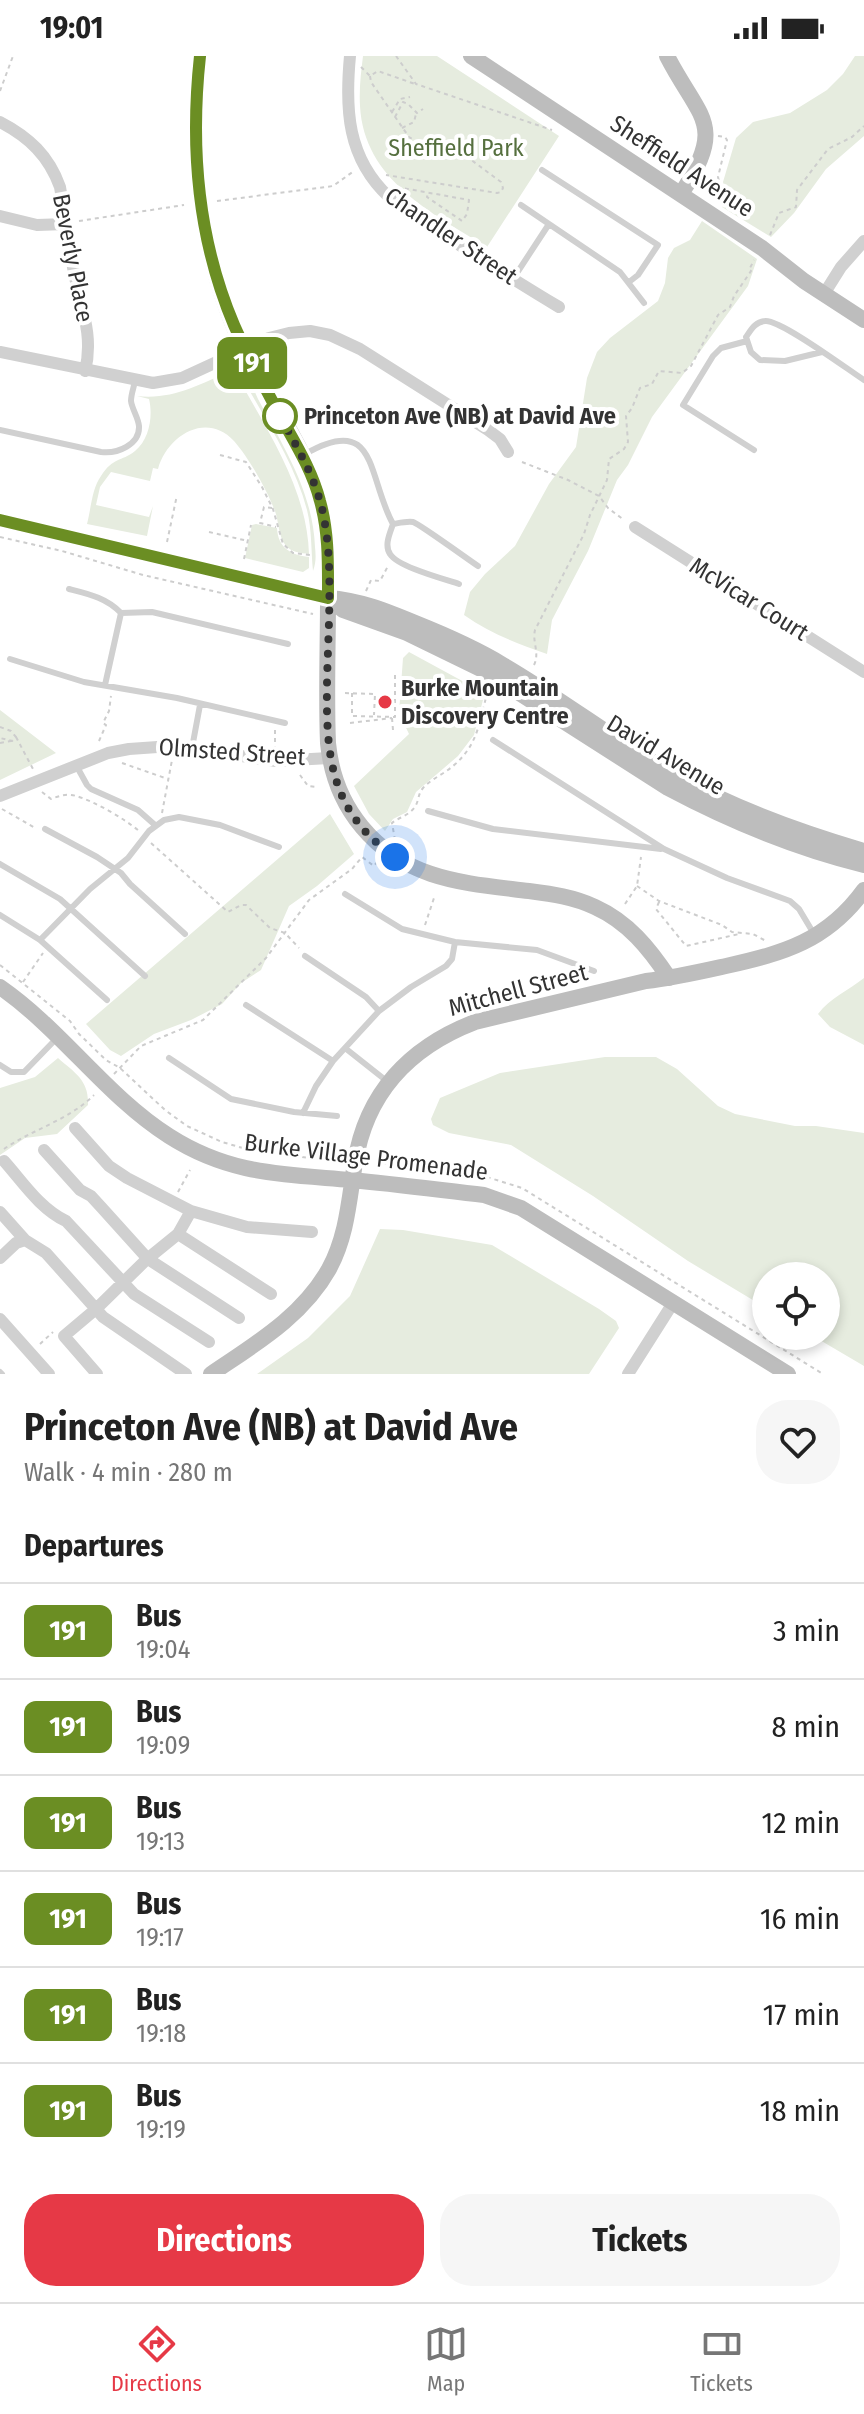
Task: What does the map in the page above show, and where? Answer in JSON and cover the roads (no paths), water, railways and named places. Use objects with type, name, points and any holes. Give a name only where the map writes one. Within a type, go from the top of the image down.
[{"type":"street","points":[[200,56],[195,128],[197,166],[202,214],[221,290],[245,349],[302,456],[317,491],[325,522],[328,557],[327,716],[329,758],[337,785],[351,812],[368,834],[411,867],[440,878],[554,894],[590,904],[628,928],[646,945],[669,978]]},
{"type":"street","name":"Chandler Street","points":[[350,56],[349,125],[358,152],[381,189],[398,205],[559,307]]},
{"type":"street","name":"Sheffield Avenue","points":[[471,56],[767,251],[864,320]]},
{"type":"street","points":[[667,56],[697,104],[705,123],[704,153],[681,194]]},
{"type":"street","name":"Beverly Place","points":[[0,122],[27,139],[46,157],[60,187],[72,223],[76,283],[88,328],[85,371]]},
{"type":"street","points":[[0,216],[37,225],[72,223]]},
{"type":"street","points":[[824,294],[841,267],[864,241]]},
{"type":"street","points":[[0,352],[153,383],[182,378],[269,338],[310,331],[340,338],[488,430],[500,439],[508,452]]},
{"type":"street","name":"David Avenue","points":[[0,520],[328,598],[350,599],[444,635],[502,664],[662,768],[713,795],[788,827],[864,851]]},
{"type":"street","name":"McVicar Court","points":[[635,527],[864,672]]},
{"type":"street","name":"David Avenue","points":[[328,598],[343,610],[407,633],[485,671],[668,788],[709,809],[801,847],[864,865]]},
{"type":"street","name":"Olmsted Street","points":[[1,802],[76,765],[129,749],[161,746],[192,748],[276,761],[329,758]]},
{"type":"street","name":"Mitchell Street","points":[[211,1374],[279,1327],[314,1292],[341,1242],[361,1133],[388,1082],[428,1045],[451,1031],[475,1022],[646,981],[767,957],[815,937],[851,908],[864,890]]},
{"type":"street","name":"Burke Village Promenade","points":[[0,987],[147,1120],[210,1158],[262,1173],[484,1195],[506,1201],[788,1374]]},
{"type":"street","points":[[75,1128],[109,1166],[191,1211],[247,1227],[312,1232]]},
{"type":"street","points":[[44,1150],[148,1259],[239,1318]]},
{"type":"street","points":[[2,1156],[42,1204],[66,1221],[134,1294],[209,1342]]},
{"type":"street","points":[[97,1374],[64,1336],[178,1234],[191,1211]]},
{"type":"street","points":[[0,1212],[25,1240],[46,1253],[103,1317],[186,1374]]},
{"type":"street","points":[[178,1234],[271,1294]]},
{"type":"street","points":[[0,1258],[16,1243],[25,1240]]},
{"type":"street","points":[[628,1374],[673,1303]]},
{"type":"street","points":[[0,1319],[49,1374]]},
{"type":"lane","points":[[542,170],[658,245],[638,275],[629,282]]},
{"type":"lane","points":[[521,205],[613,266],[644,303]]},
{"type":"lane","points":[[513,279],[549,224]]},
{"type":"lane","points":[[822,352],[785,361],[766,361],[755,357],[746,337],[753,327],[764,321],[776,322],[822,352],[864,380]]},
{"type":"lane","points":[[747,341],[721,348],[683,405],[754,450]]},
{"type":"lane","points":[[0,430],[101,452],[115,452],[129,446],[138,434],[139,423],[131,401],[135,381]]},
{"type":"lane","points":[[302,456],[338,439],[359,445],[367,453],[393,524],[387,545],[390,554],[395,559],[459,584]]},
{"type":"lane","points":[[393,524],[418,524],[478,566]]},
{"type":"lane","points":[[69,589],[99,597],[121,613],[152,612],[288,644]]},
{"type":"lane","points":[[108,686],[121,613]]},
{"type":"lane","points":[[10,659],[84,682],[177,698],[285,723]]},
{"type":"lane","points":[[192,748],[200,705]]},
{"type":"lane","points":[[493,740],[664,849],[727,878],[790,901],[799,909],[815,937]]},
{"type":"lane","points":[[76,765],[91,789],[138,810],[155,825]]},
{"type":"lane","points":[[428,811],[493,829],[664,849]]},
{"type":"lane","points":[[40,940],[90,889],[116,869],[155,825],[164,820],[179,817],[220,825],[279,847]]},
{"type":"lane","points":[[45,829],[116,869],[185,934]]},
{"type":"lane","points":[[0,864],[60,899],[145,976]]},
{"type":"lane","points":[[345,894],[402,929],[455,942],[537,950],[594,971]]},
{"type":"lane","points":[[0,915],[40,940],[107,1000]]},
{"type":"lane","points":[[303,1113],[333,1061],[379,1011],[446,966],[452,959],[455,942]]},
{"type":"lane","points":[[305,956],[366,997],[379,1011]]},
{"type":"lane","points":[[246,1005],[333,1061]]},
{"type":"lane","points":[[0,1065],[11,1072],[24,1072],[58,1037]]},
{"type":"lane","points":[[345,1048],[388,1082]]},
{"type":"lane","points":[[169,1058],[231,1099],[303,1113],[337,1116]]},
{"type":"place","name":"Princeton Ave (NB) at David Ave","points":[[280,416]]},
{"type":"place","name":"Burke Mountain Discovery Centre","points":[[385,702]]},
{"type":"park label","name":"Sheffield Park","points":[[456,148]]}]
